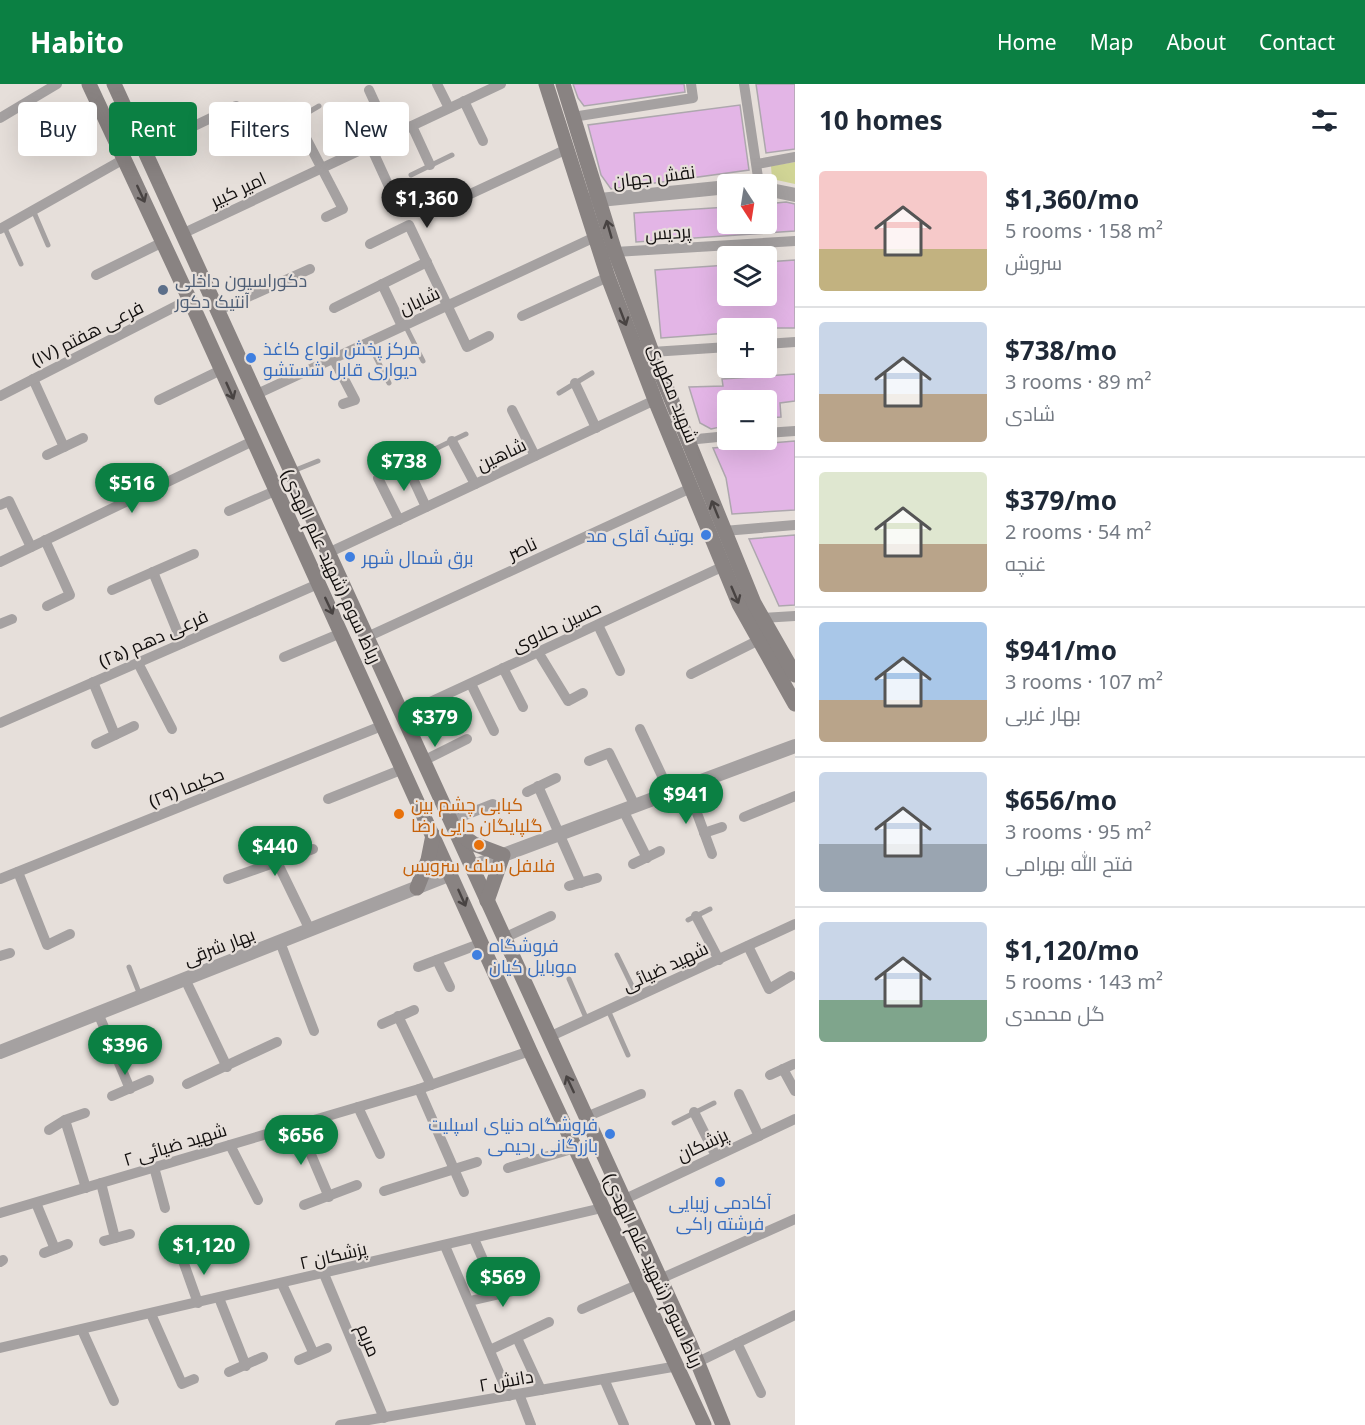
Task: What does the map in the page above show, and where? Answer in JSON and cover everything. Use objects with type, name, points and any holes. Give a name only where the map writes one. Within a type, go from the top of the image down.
[{"type":"main road","name":"رباط سوم (شهید علم الهدی)","points":[[89,84],[190,299],[264,467],[384,725],[602,1208],[704,1425]]},
{"type":"main road","name":"رباط سوم (شهید علم الهدی)","points":[[114,84],[123,102]]},
{"type":"main road","name":"شهید مطهری","points":[[546,84],[608,277],[655,400],[739,604],[795,704]]},
{"type":"main road","name":"شهید مطهری","points":[[563,84],[615,252],[652,352],[724,531],[762,618],[795,675]]},
{"type":"main road","name":"رباط سوم (شهید علم الهدی)","points":[[149,156],[307,508],[698,1362],[723,1425]]},
{"type":"main road","points":[[264,467],[273,469],[289,465]]},
{"type":"main road","points":[[286,515],[290,506],[299,503],[307,508]]},
{"type":"main road","points":[[452,826],[474,844],[502,855],[487,901]]},
{"type":"main road","points":[[417,888],[434,835]]},
{"type":"main road","points":[[451,874],[471,867]]},
{"type":"main road","points":[[548,1088],[564,1107],[571,1111],[583,1112]]},
{"type":"main road","points":[[575,1148],[579,1139],[585,1136],[606,1178],[614,1179]]},
{"type":"street","points":[[0,118],[57,84]]},
{"type":"street","points":[[437,84],[449,108]]},
{"type":"street","name":"امیر کبیر","points":[[409,127],[501,84]]},
{"type":"street","points":[[579,116],[693,98],[691,84]]},
{"type":"street","points":[[744,84],[758,174]]},
{"type":"street","points":[[369,90],[374,102]]},
{"type":"street","points":[[464,101],[483,141]]},
{"type":"street","points":[[412,126],[430,165]]},
{"type":"street","points":[[311,148],[343,209],[326,217]]},
{"type":"street","points":[[438,209],[567,149]]},
{"type":"street","name":"امیر کبیر","points":[[184,233],[348,156]]},
{"type":"street","points":[[375,156],[391,191]]},
{"type":"street","points":[[757,164],[795,157]]},
{"type":"street","points":[[2,227],[124,159]]},
{"type":"street","name":"نقش جهان","points":[[585,202],[717,189]]},
{"type":"street","points":[[777,191],[795,195]]},
{"type":"street","points":[[370,244],[409,225],[467,347],[489,336]]},
{"type":"street","name":"شایان","points":[[257,394],[595,237]]},
{"type":"street","name":"پردیس","points":[[615,252],[795,241]]},
{"type":"street","points":[[96,275],[163,242]]},
{"type":"street","points":[[334,308],[427,262]]},
{"type":"street","points":[[219,310],[310,269]]},
{"type":"street","points":[[522,316],[608,277]]},
{"type":"street","points":[[382,284],[403,325]]},
{"type":"street","name":"فرعی هفتم (۱۷)","points":[[0,396],[190,299]]},
{"type":"street","points":[[777,343],[795,342]]},
{"type":"street","points":[[652,352],[717,348]]},
{"type":"street","points":[[333,358],[355,400],[343,404]]},
{"type":"street","points":[[159,400],[221,370]]},
{"type":"street","points":[[33,379],[64,447]]},
{"type":"street","points":[[575,383],[596,428]]},
{"type":"street","name":"شاهین","points":[[328,553],[655,400]]},
{"type":"street","points":[[512,410],[535,456]]},
{"type":"street","points":[[777,432],[795,431]]},
{"type":"street","points":[[687,440],[717,437]]},
{"type":"street","points":[[46,455],[83,438]]},
{"type":"street","points":[[0,562],[253,441]]},
{"type":"street","points":[[452,441],[475,484]]},
{"type":"street","points":[[407,466],[426,507]]},
{"type":"street","points":[[378,478],[399,520]]},
{"type":"street","name":"ناصر","points":[[367,637],[691,488]]},
{"type":"street","points":[[229,511],[276,491]]},
{"type":"street","points":[[0,505],[9,501],[31,547]]},
{"type":"street","points":[[724,531],[795,525]]},
{"type":"street","points":[[45,540],[70,596],[47,606]]},
{"type":"street","points":[[112,590],[194,554]]},
{"type":"street","name":"حسین حلاوی","points":[[402,715],[724,566]]},
{"type":"street","points":[[153,572],[182,643]]},
{"type":"street","name":"فرعی دهم (۲۵)","points":[[0,723],[318,584]]},
{"type":"street","points":[[762,618],[795,616]]},
{"type":"street","points":[[0,624],[12,619]]},
{"type":"street","points":[[598,625],[620,671]]},
{"type":"street","points":[[284,657],[341,633]]},
{"type":"street","points":[[691,674],[759,640]]},
{"type":"street","points":[[538,652],[568,701],[583,693]]},
{"type":"street","points":[[138,663],[172,729]]},
{"type":"street","points":[[503,668],[523,707]]},
{"type":"street","points":[[93,682],[115,735]]},
{"type":"street","points":[[471,684],[494,731]]},
{"type":"street","name":"حکیما (۲۹)","points":[[0,879],[384,725]]},
{"type":"street","points":[[96,744],[135,726]]},
{"type":"street","points":[[640,729],[670,793]]},
{"type":"street","points":[[423,761],[467,739]]},
{"type":"street","points":[[471,867],[795,746]]},
{"type":"street","points":[[589,761],[609,753],[647,858]]},
{"type":"street","points":[[328,799],[404,769]]},
{"type":"street","points":[[526,792],[556,778]]},
{"type":"street","points":[[538,786],[582,883]]},
{"type":"street","points":[[687,786],[712,854]]},
{"type":"street","points":[[744,817],[795,796]]},
{"type":"street","points":[[452,826],[493,804]]},
{"type":"street","points":[[704,833],[722,827]]},
{"type":"street","points":[[228,879],[313,849]]},
{"type":"street","points":[[633,864],[660,850]]},
{"type":"street","points":[[277,862],[310,930]]},
{"type":"street","points":[[18,872],[47,945],[70,934]]},
{"type":"street","name":"بهار شرقی","points":[[0,1052],[451,874]]},
{"type":"street","points":[[569,886],[597,878]]},
{"type":"street","points":[[504,938],[551,916]]},
{"type":"street","points":[[692,918],[719,960]]},
{"type":"street","name":"شهید ضیائی","points":[[549,1037],[795,924]]},
{"type":"street","points":[[279,942],[314,1030]]},
{"type":"street","points":[[418,967],[482,943]]},
{"type":"street","points":[[748,946],[770,989],[791,976]]},
{"type":"street","points":[[437,960],[450,987]]},
{"type":"street","points":[[185,979],[226,1067]]},
{"type":"street","points":[[382,1024],[414,1010]]},
{"type":"street","points":[[98,1013],[130,1089]]},
{"type":"street","points":[[398,1016],[431,1085]]},
{"type":"street","points":[[187,1084],[278,1042]]},
{"type":"street","name":"شهید ضیائی ۲","points":[[0,1213],[419,1089],[530,1051]]},
{"type":"street","points":[[770,1075],[789,1067],[795,1091]]},
{"type":"street","points":[[112,1096],[148,1080]]},
{"type":"street","points":[[419,1089],[464,1192]]},
{"type":"street","points":[[583,1112],[641,1094]]},
{"type":"street","points":[[739,1094],[759,1136]]},
{"type":"street","points":[[358,1107],[380,1154]]},
{"type":"street","points":[[694,1112],[716,1156]]},
{"type":"street","points":[[49,1131],[65,1120],[85,1113]]},
{"type":"street","name":"پزشکان","points":[[623,1200],[795,1119]]},
{"type":"street","points":[[65,1120],[86,1188]]},
{"type":"street","points":[[298,1124],[329,1197]]},
{"type":"street","points":[[230,1145],[258,1200]]},
{"type":"street","points":[[508,1168],[575,1148]]},
{"type":"street","points":[[384,1191],[477,1162]]},
{"type":"street","points":[[154,1167],[165,1208]]},
{"type":"street","points":[[101,1183],[110,1239],[130,1234]]},
{"type":"street","points":[[304,1205],[357,1185]]},
{"type":"street","points":[[36,1203],[49,1251],[68,1244]]},
{"type":"street","name":"پزشکان ۲","points":[[0,1348],[219,1299],[602,1208]]},
{"type":"street","points":[[660,1279],[795,1219]]},
{"type":"street","points":[[474,1239],[498,1294]]},
{"type":"street","points":[[446,1246],[490,1350],[531,1425]]},
{"type":"street","points":[[182,1258],[198,1303]]},
{"type":"street","name":"مریم","points":[[324,1274],[384,1418]]},
{"type":"street","points":[[282,1284],[313,1352]]},
{"type":"street","points":[[582,1309],[639,1284]]},
{"type":"street","points":[[474,1300],[525,1288]]},
{"type":"street","points":[[219,1299],[246,1366]]},
{"type":"street","points":[[151,1314],[182,1384],[194,1379]]},
{"type":"street","points":[[698,1362],[795,1315]]},
{"type":"street","points":[[490,1350],[549,1322]]},
{"type":"street","points":[[82,1330],[114,1401]]},
{"type":"street","points":[[517,1338],[541,1390]]},
{"type":"street","points":[[737,1343],[761,1393]]},
{"type":"street","points":[[299,1360],[313,1352],[327,1348]]},
{"type":"street","points":[[229,1372],[263,1357]]},
{"type":"street","name":"دانش ۲","points":[[340,1425],[678,1366]]},
{"type":"street","points":[[604,1379],[624,1425]]},
{"type":"lane","points":[[311,111],[319,106]]},
{"type":"lane","points":[[411,175],[452,155]]},
{"type":"lane","points":[[33,210],[48,245]]},
{"type":"lane","points":[[2,227],[21,264]]},
{"type":"lane","points":[[403,325],[423,361]]},
{"type":"lane","points":[[368,342],[388,382]]},
{"type":"lane","points":[[559,393],[592,373]]},
{"type":"lane","points":[[435,449],[466,434]]},
{"type":"lane","points":[[289,465],[318,461]]},
{"type":"lane","points":[[692,918],[710,909]]},
{"type":"lane","points":[[617,955],[638,997]]},
{"type":"lane","points":[[129,967],[141,996]]},
{"type":"lane","points":[[569,979],[587,1020]]},
{"type":"lane","points":[[608,1010],[628,1055]]},
{"type":"lane","points":[[674,1123],[714,1102]]},
{"type":"green space","points":[[795,162],[795,184],[777,180],[777,174],[772,174],[771,166]]},
{"type":"building","points":[[573,84],[684,84],[685,92],[584,106]]},
{"type":"building","points":[[756,84],[795,84],[795,149],[766,153]]},
{"type":"building","points":[[740,105],[749,170],[611,189],[601,175],[588,125]]},
{"type":"building","points":[[777,203],[795,204],[795,231],[777,232]]},
{"type":"building","points":[[717,208],[717,234],[752,234],[636,242],[634,213]]},
{"type":"building","points":[[795,260],[795,328],[777,328],[777,318],[717,318],[717,334],[661,338],[655,270],[717,266],[717,306],[777,306],[777,261]]},
{"type":"building","points":[[795,374],[795,401],[780,403],[781,417],[777,417],[777,390],[717,390],[717,428],[711,429],[700,423],[689,387],[723,386],[722,379],[777,378],[777,375]]},
{"type":"building","points":[[795,441],[795,510],[732,514],[726,478],[713,448],[717,448],[717,450],[777,450],[777,443]]},
{"type":"building","points":[[795,535],[795,605],[779,606],[749,539]]},
{"type":"place","name":"دکوراسیون داخلی آنتیک دکور","points":[[163,290]]},
{"type":"place","name":"مرکز پخش انواع کاغذ دیواری قابل شستشو","points":[[251,358]]},
{"type":"place","name":"بوتیک آقای مد","points":[[706,535]]},
{"type":"place","name":"برق شمال شهر","points":[[350,557]]},
{"type":"place","name":"کبابی چشم بین گلپایگان دایی رضا","points":[[399,814]]},
{"type":"place","name":"فلافل سلف سرویس","points":[[479,845]]},
{"type":"place","name":"فروشگاه موبایل کیان","points":[[477,955]]},
{"type":"place","name":"فروشگاه دنیای اسپلیت بازرگانی رحیمی","points":[[610,1134]]},
{"type":"place","name":"آکادمی زیبایی فرشته راکی","points":[[720,1182]]}]
